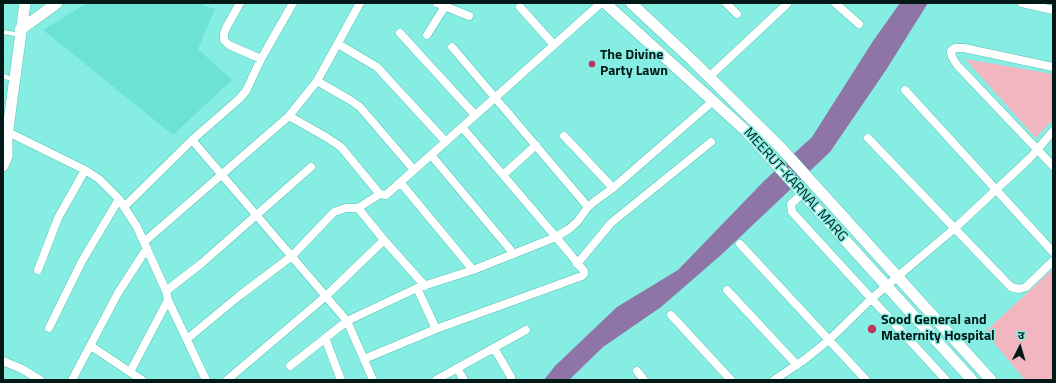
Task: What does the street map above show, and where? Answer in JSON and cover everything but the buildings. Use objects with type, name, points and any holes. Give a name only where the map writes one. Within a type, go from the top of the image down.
[{"type":"street","points":[[3,166],[7,156],[6,131],[15,80],[25,3]]},
{"type":"street","points":[[20,33],[57,3]]},
{"type":"street","points":[[240,3],[226,28],[224,40],[229,45],[261,59]]},
{"type":"street","points":[[72,380],[118,293],[146,245],[222,174],[289,116],[317,81],[360,3]]},
{"type":"street","points":[[437,3],[446,5],[468,16]]},
{"type":"street","points":[[187,339],[239,296],[292,256],[334,212],[346,208],[358,208],[380,194],[387,194],[601,3]]},
{"type":"street","name":"MEERUT-KARNAL MARG","points":[[605,3],[746,131],[972,380]]},
{"type":"street","points":[[726,3],[737,14]]},
{"type":"street","points":[[835,3],[859,24]]},
{"type":"street","points":[[1022,3],[1053,10]]},
{"type":"street","points":[[124,207],[192,140],[239,99],[249,86],[261,59],[291,4]]},
{"type":"street","points":[[709,77],[787,4]]},
{"type":"street","points":[[427,35],[446,5]]},
{"type":"street","points":[[625,21],[635,6]]},
{"type":"street","name":"MEERUT-KARNAL MARG","points":[[635,6],[781,148],[991,380]]},
{"type":"street","points":[[520,8],[554,44]]},
{"type":"street","points":[[400,33],[475,115]]},
{"type":"street","points":[[338,44],[377,67],[446,142]]},
{"type":"street","points":[[452,47],[588,207]]},
{"type":"street","points":[[1053,67],[964,48],[955,48],[951,51],[952,58],[957,65],[1053,166]]},
{"type":"street","points":[[317,81],[360,107],[414,170]]},
{"type":"street","points":[[905,90],[1053,252]]},
{"type":"street","points":[[290,366],[347,321],[421,287],[473,270],[514,254],[556,237],[569,229],[577,222],[588,207],[613,188],[714,102]]},
{"type":"street","points":[[289,116],[341,147],[380,194]]},
{"type":"street","points":[[364,359],[436,329],[582,276],[584,271],[462,127]]},
{"type":"street","points":[[6,131],[100,179],[119,199],[138,227],[166,291],[168,300],[206,380]]},
{"type":"street","points":[[774,380],[804,360],[829,340],[871,299],[898,278],[955,228],[1038,150],[1053,131]]},
{"type":"street","points":[[564,136],[613,188]]},
{"type":"street","points":[[868,138],[1011,287],[1019,289],[1026,287],[1053,261]]},
{"type":"street","points":[[192,140],[347,321],[373,380]]},
{"type":"street","points":[[577,264],[611,223],[712,142]]},
{"type":"street","points":[[503,175],[536,145]]},
{"type":"street","points":[[431,155],[514,254]]},
{"type":"street","points":[[166,291],[202,263],[311,167]]},
{"type":"street","points":[[38,270],[60,214],[85,170]]},
{"type":"street","points":[[400,182],[473,270]]},
{"type":"street","points":[[801,192],[791,204],[792,212],[946,380]]},
{"type":"street","points":[[49,328],[82,261],[119,199]]},
{"type":"street","points":[[358,208],[421,287],[436,329]]},
{"type":"street","points":[[227,380],[326,296],[384,240]]},
{"type":"street","points":[[740,244],[866,380]]},
{"type":"street","points":[[728,290],[797,365]]},
{"type":"street","points":[[130,372],[168,300]]},
{"type":"street","points":[[671,315],[731,380]]},
{"type":"street","points":[[436,380],[526,330]]},
{"type":"street","points":[[325,338],[341,380]]},
{"type":"street","points":[[91,346],[142,380]]},
{"type":"street","points":[[494,348],[511,377]]},
{"type":"street","points":[[3,361],[22,369],[40,380]]},
{"type":"street","points":[[457,368],[464,380]]},
{"type":"street","points":[[637,372],[644,380]]},
{"type":"lane","points":[[3,32],[20,33]]},
{"type":"lane","points":[[3,76],[15,80]]},
{"type":"shaded area","points":[[87,3],[203,3],[203,5],[215,9],[198,49],[232,80],[173,135],[43,30]]},
{"type":"shaded area","points":[[900,3],[928,3],[886,70],[830,152],[721,255],[661,307],[603,347],[569,380],[544,380],[555,366],[617,307],[678,270],[764,181],[812,137],[873,41]]},
{"type":"shaded area","points":[[965,59],[1053,74],[1053,119],[1036,138]]},
{"type":"shaded area","points":[[1053,269],[1053,380],[1025,380],[985,332]]},
{"type":"place","name":"The Divine Party Lawn","points":[[592,64]]},
{"type":"place","name":"Sood General and Maternity Hospital","points":[[872,329]]}]
